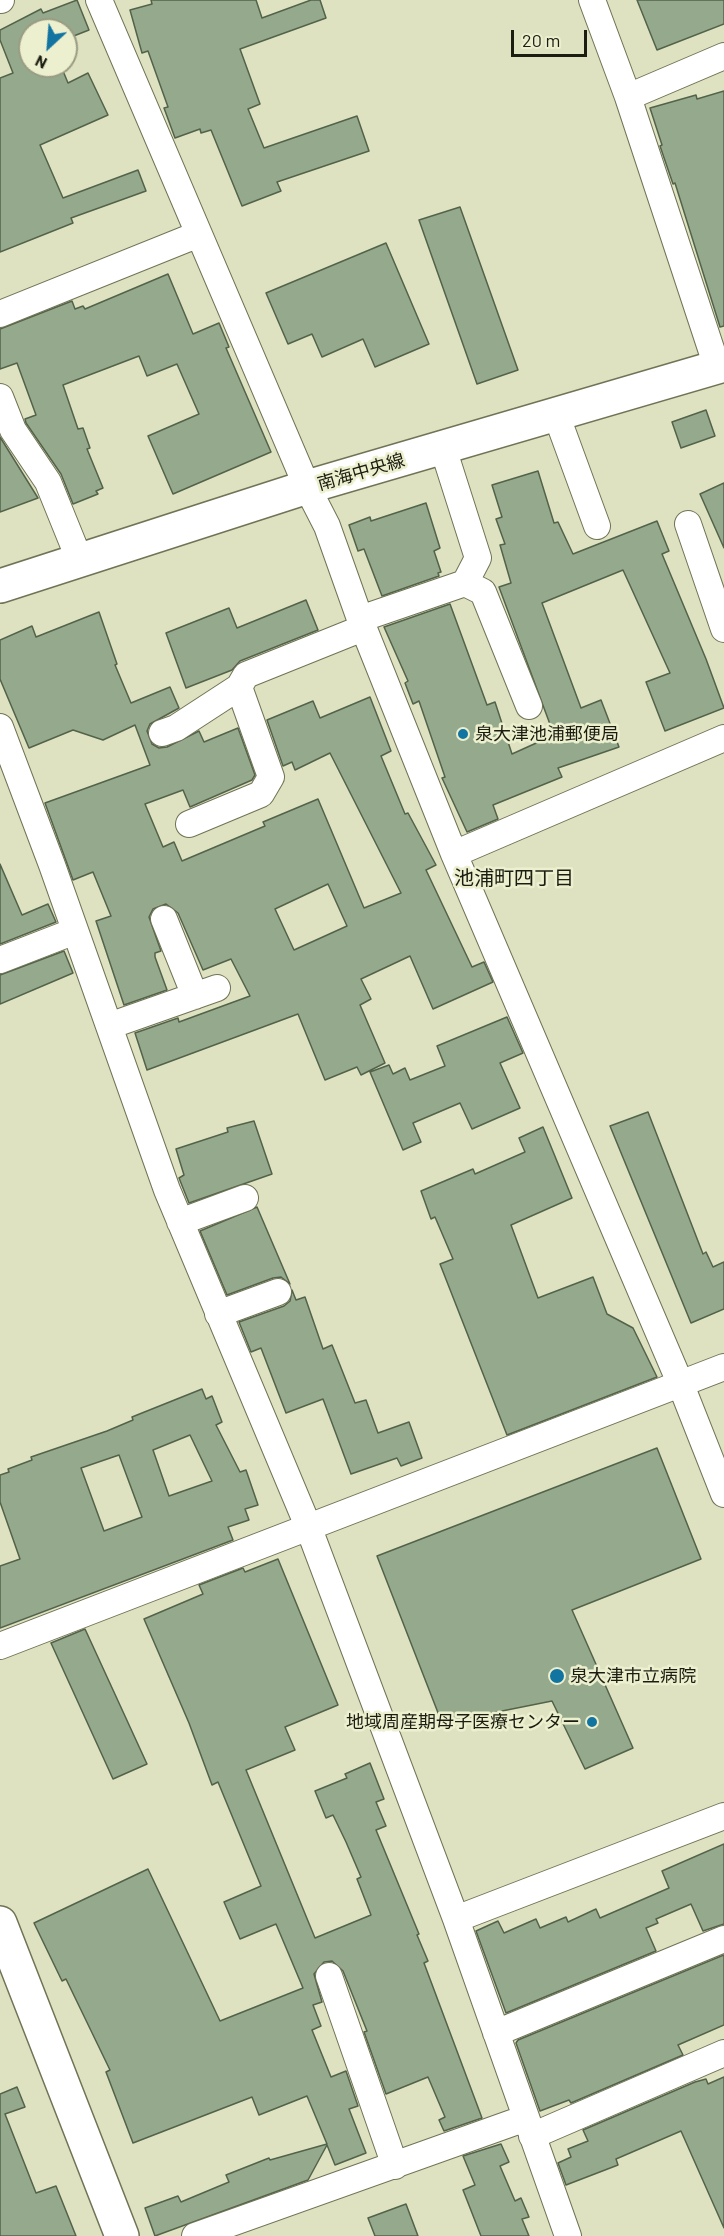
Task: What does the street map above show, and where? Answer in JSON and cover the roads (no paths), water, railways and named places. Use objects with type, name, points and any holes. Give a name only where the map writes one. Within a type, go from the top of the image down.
[{"type":"street","points":[[99,0],[307,487],[327,526],[362,624],[454,854],[722,1485]]},
{"type":"street","points":[[592,0],[628,97],[720,366]]},
{"type":"street","points":[[628,97],[724,56]]},
{"type":"street","points":[[0,314],[199,234]]},
{"type":"street","name":"南海中央線","points":[[0,586],[307,487],[720,366]]},
{"type":"street","points":[[0,397],[13,430],[48,482],[80,561]]},
{"type":"street","points":[[556,414],[597,526]]},
{"type":"street","points":[[162,733],[176,728],[239,687],[246,675],[362,624],[465,583],[478,558],[442,448]]},
{"type":"street","points":[[688,524],[724,629]]},
{"type":"street","points":[[465,583],[483,592],[529,706]]},
{"type":"street","points":[[189,824],[261,794],[272,777],[239,687]]},
{"type":"street","points":[[0,727],[180,1222],[308,1526],[456,1919],[568,2236]]},
{"type":"street","points":[[454,854],[724,738]]},
{"type":"street","points":[[109,1026],[206,992],[164,919]]},
{"type":"street","points":[[0,960],[75,931]]},
{"type":"street","points":[[180,1222],[245,1198]]},
{"type":"street","points":[[218,1314],[278,1292]]},
{"type":"street","points":[[0,1646],[724,1367]]},
{"type":"street","points":[[456,1919],[724,1816]]},
{"type":"street","points":[[0,1923],[122,2236]]},
{"type":"street","points":[[496,2033],[724,1939]]},
{"type":"street","points":[[329,1976],[395,2166]]},
{"type":"street","points":[[195,2236],[255,2227],[395,2166],[529,2127],[724,2053]]},
{"type":"place","name":"泉大津池浦郵便局","points":[[463,734]]},
{"type":"place","name":"泉大津市立病院","points":[[557,1676]]},
{"type":"place","name":"地域周産期母子医療センター","points":[[592,1722]]},
{"type":"district","name":"池浦町四丁目","points":[[514,878]]}]
